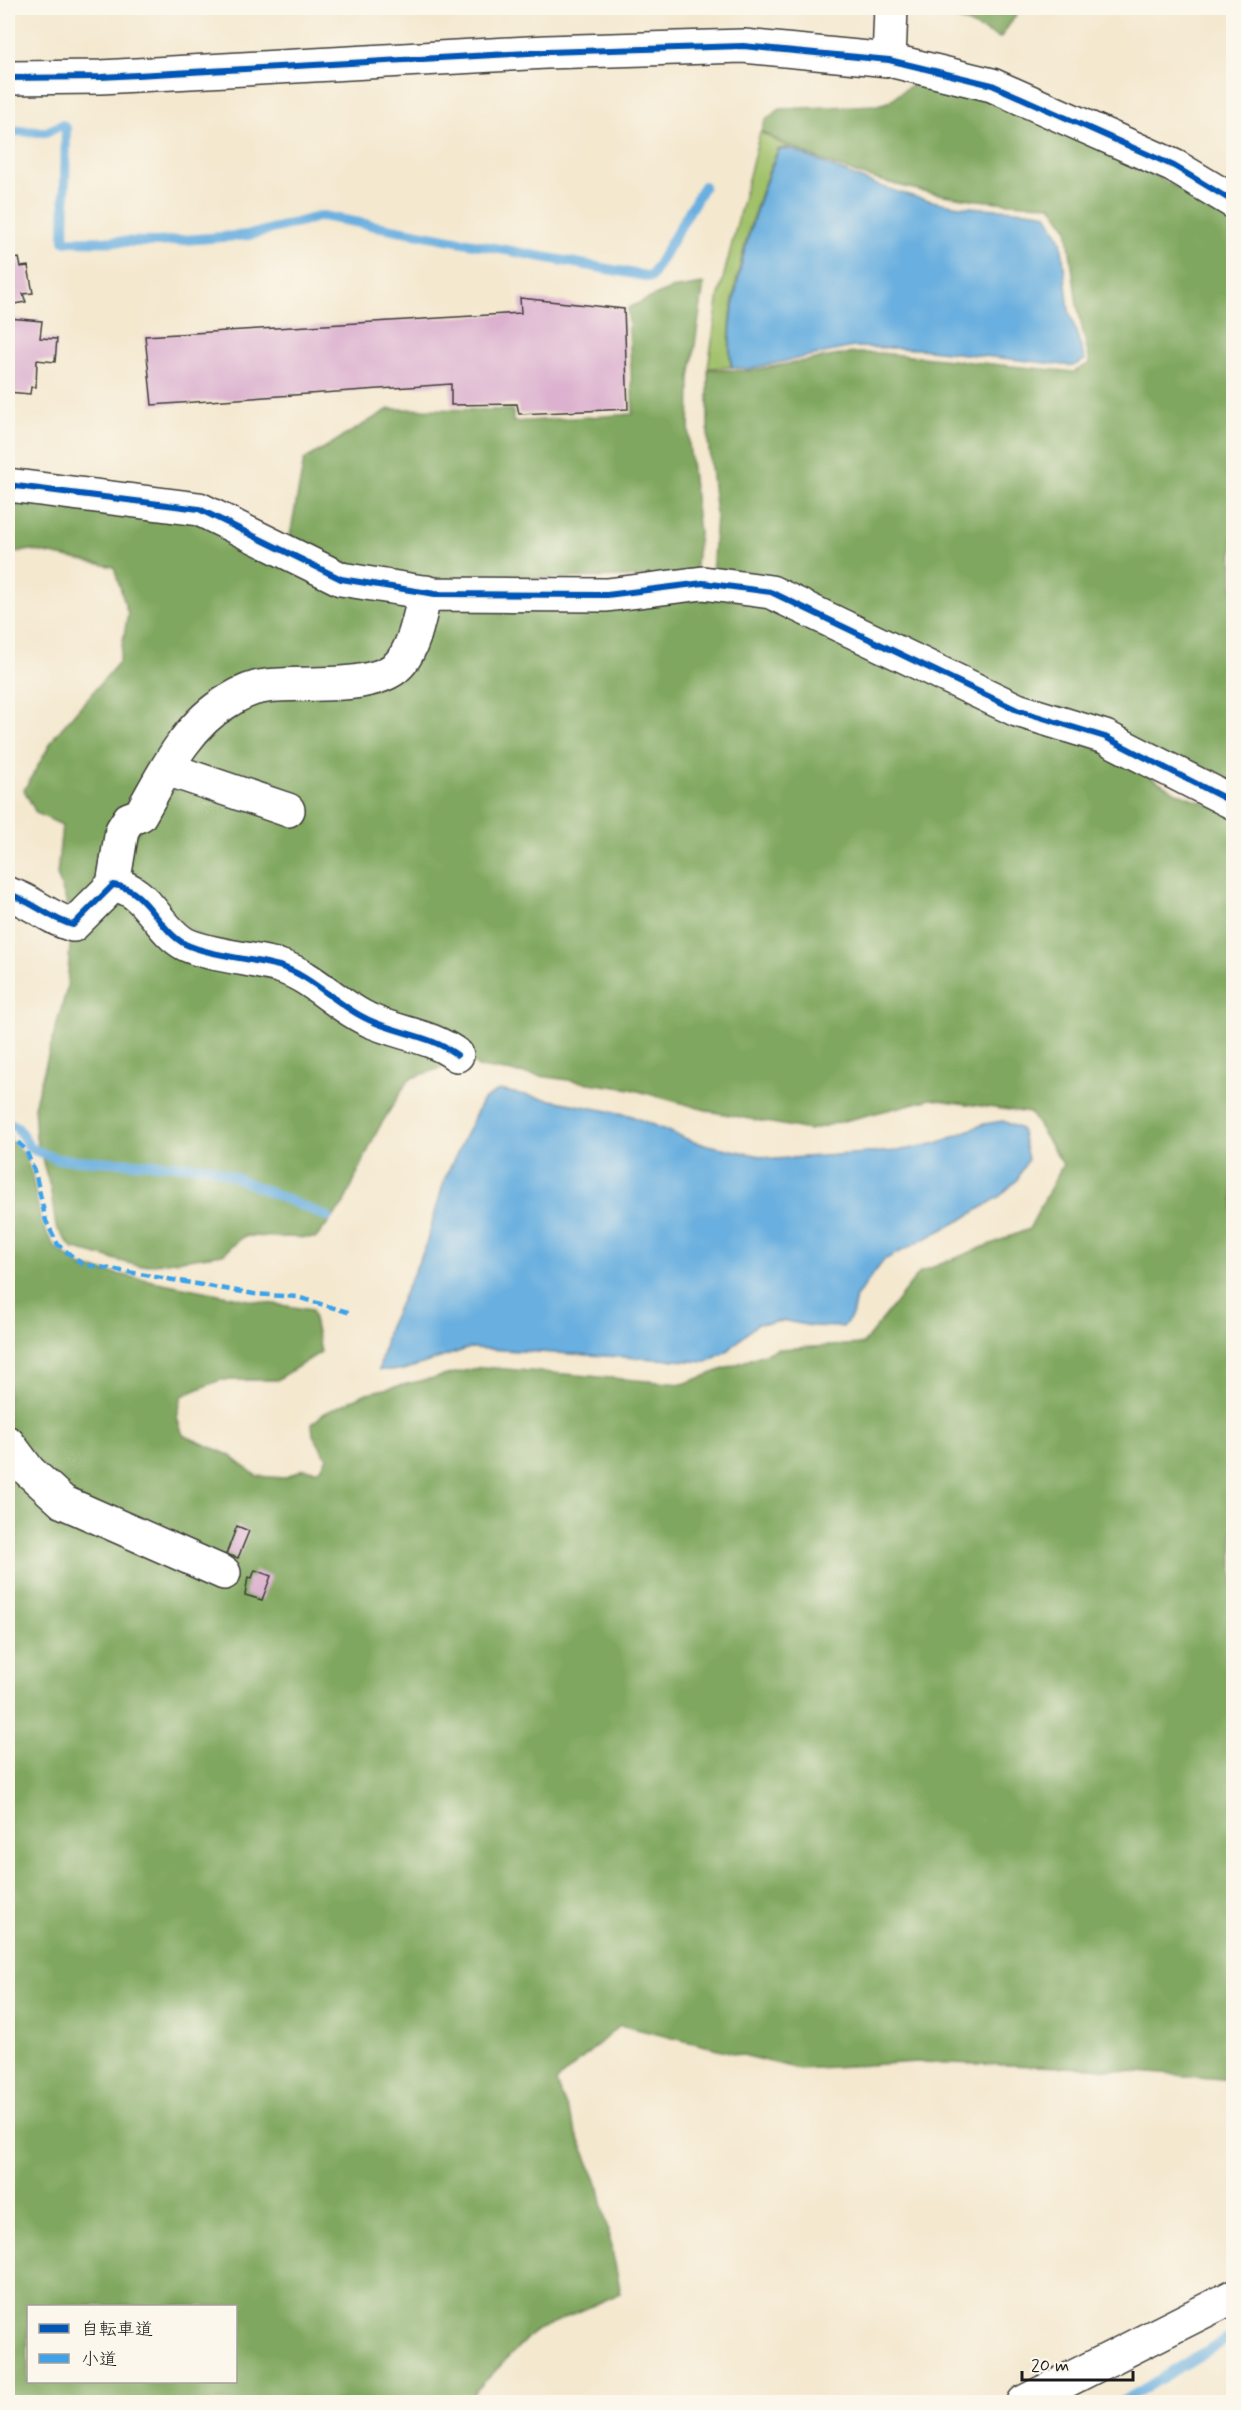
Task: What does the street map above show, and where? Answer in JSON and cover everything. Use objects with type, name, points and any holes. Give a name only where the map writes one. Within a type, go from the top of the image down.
[{"type":"street","points":[[889,60],[891,8]]},
{"type":"street","points":[[8,78],[101,77],[546,52],[743,46],[889,60],[992,85],[1174,166],[1233,202]]},
{"type":"street","points":[[8,485],[199,509],[341,579],[426,592],[608,595],[703,583],[771,592],[1017,710],[1105,737],[1233,803]]},
{"type":"street","points":[[8,894],[57,921],[73,925],[113,885],[123,830],[129,819],[140,816],[180,747],[210,715],[228,701],[265,686],[360,681],[388,675],[401,663],[410,648],[426,592]]},
{"type":"street","points":[[168,769],[288,810]]},
{"type":"street","points":[[113,885],[126,886],[141,897],[162,925],[186,944],[281,967],[310,981],[368,1020],[423,1036],[457,1055]]},
{"type":"street","points":[[8,1443],[29,1471],[63,1502],[224,1573]]},
{"type":"street","points":[[1024,2403],[1233,2296]]},
{"type":"green space","points":[[942,8],[1021,8],[1000,38],[944,13]]},
{"type":"green space","points":[[918,80],[985,98],[1077,132],[1233,219],[1233,790],[712,574],[716,515],[708,440],[708,369],[748,371],[851,353],[880,353],[1074,372],[1090,363],[1077,305],[1067,228],[1051,205],[975,200],[901,186],[830,163],[761,131],[766,119],[780,109],[877,105],[888,102]]},
{"type":"green space","points":[[760,132],[789,148],[778,149],[759,198],[742,256],[731,316],[729,343],[731,367],[708,368],[719,295]]},
{"type":"green space","points":[[704,284],[690,379],[689,443],[699,533],[695,576],[428,580],[355,568],[290,536],[304,460],[389,409],[513,410],[513,422],[633,414],[628,308],[670,289]]},
{"type":"green space","points":[[8,498],[199,520],[417,601],[396,661],[213,704],[109,880],[72,918],[57,875],[62,825],[36,813],[24,790],[55,736],[119,662],[128,614],[114,567],[31,550],[8,554]]},
{"type":"green space","points":[[746,599],[1114,756],[1178,793],[1233,814],[1233,2080],[1091,2068],[918,2062],[799,2069],[620,2025],[556,2082],[599,2188],[621,2293],[533,2332],[465,2402],[8,2402],[8,1451],[80,1503],[8,1434],[8,1138],[24,1154],[32,1175],[41,1222],[54,1246],[82,1267],[312,1310],[321,1352],[277,1380],[220,1380],[182,1396],[177,1418],[183,1435],[229,1455],[257,1476],[284,1478],[303,1469],[320,1470],[327,1458],[313,1435],[312,1424],[323,1414],[367,1393],[482,1367],[683,1384],[778,1349],[863,1344],[920,1272],[1029,1229],[1063,1164],[1030,1113],[931,1099],[809,1130],[713,1112],[631,1089],[478,1067],[465,1054],[209,943],[121,879],[126,852],[176,767],[235,703],[388,682],[428,603]]},
{"type":"green space","points":[[112,895],[456,1063],[409,1079],[377,1131],[343,1205],[316,1238],[244,1236],[223,1254],[139,1266],[72,1248],[56,1227],[50,1187],[36,1138],[34,1106],[67,988],[71,931]]},
{"type":"water","points":[[791,149],[852,175],[916,197],[960,206],[1047,214],[1061,240],[1069,310],[1085,360],[1073,366],[920,349],[853,347],[748,369],[732,367],[730,345],[736,288],[751,226],[779,150]]},
{"type":"water","points":[[499,1090],[629,1115],[694,1142],[775,1159],[897,1151],[938,1143],[984,1124],[1003,1121],[1021,1129],[1028,1159],[1017,1180],[999,1197],[965,1218],[884,1260],[856,1297],[852,1316],[843,1327],[811,1326],[786,1321],[757,1324],[729,1350],[707,1362],[470,1348],[404,1370],[379,1370],[388,1329],[425,1248],[445,1178],[482,1101]]},
{"type":"building","points":[[19,258],[21,267],[28,266],[33,293],[23,294],[26,302],[8,305],[8,260]]},
{"type":"building","points":[[520,298],[624,309],[628,409],[519,414],[517,404],[451,405],[451,384],[152,405],[145,336],[521,313]]},
{"type":"building","points":[[8,318],[42,321],[40,338],[57,339],[55,362],[37,360],[36,387],[31,387],[30,394],[8,392]]},
{"type":"building","points":[[237,1526],[249,1531],[238,1558],[226,1554]]},
{"type":"building","points":[[255,1570],[271,1576],[262,1600],[245,1595],[248,1577],[252,1578]]},
{"type":"waterway","points":[[8,131],[46,132],[62,125],[66,128],[64,241],[158,242],[249,235],[322,216],[651,277],[704,186]]},
{"type":"waterway","points":[[8,1123],[17,1127],[30,1148],[57,1159],[210,1167],[328,1217]]},
{"type":"waterway","points":[[1122,2402],[1234,2335]]},
{"type":"marked path","points":[[8,1133],[26,1150],[36,1176],[46,1221],[58,1245],[82,1264],[254,1294],[297,1297],[351,1313]]},
{"type":"cycle path","points":[[8,78],[101,77],[546,52],[743,46],[889,60],[992,85],[1174,166],[1234,202]]},
{"type":"cycle path","points":[[8,485],[199,509],[341,579],[435,594],[607,595],[703,583],[771,592],[1017,710],[1105,737],[1234,803]]},
{"type":"cycle path","points":[[8,894],[73,925],[113,885],[125,888],[135,893],[167,929],[185,944],[205,951],[279,966],[303,977],[357,1014],[380,1025],[436,1043],[457,1055]]}]
